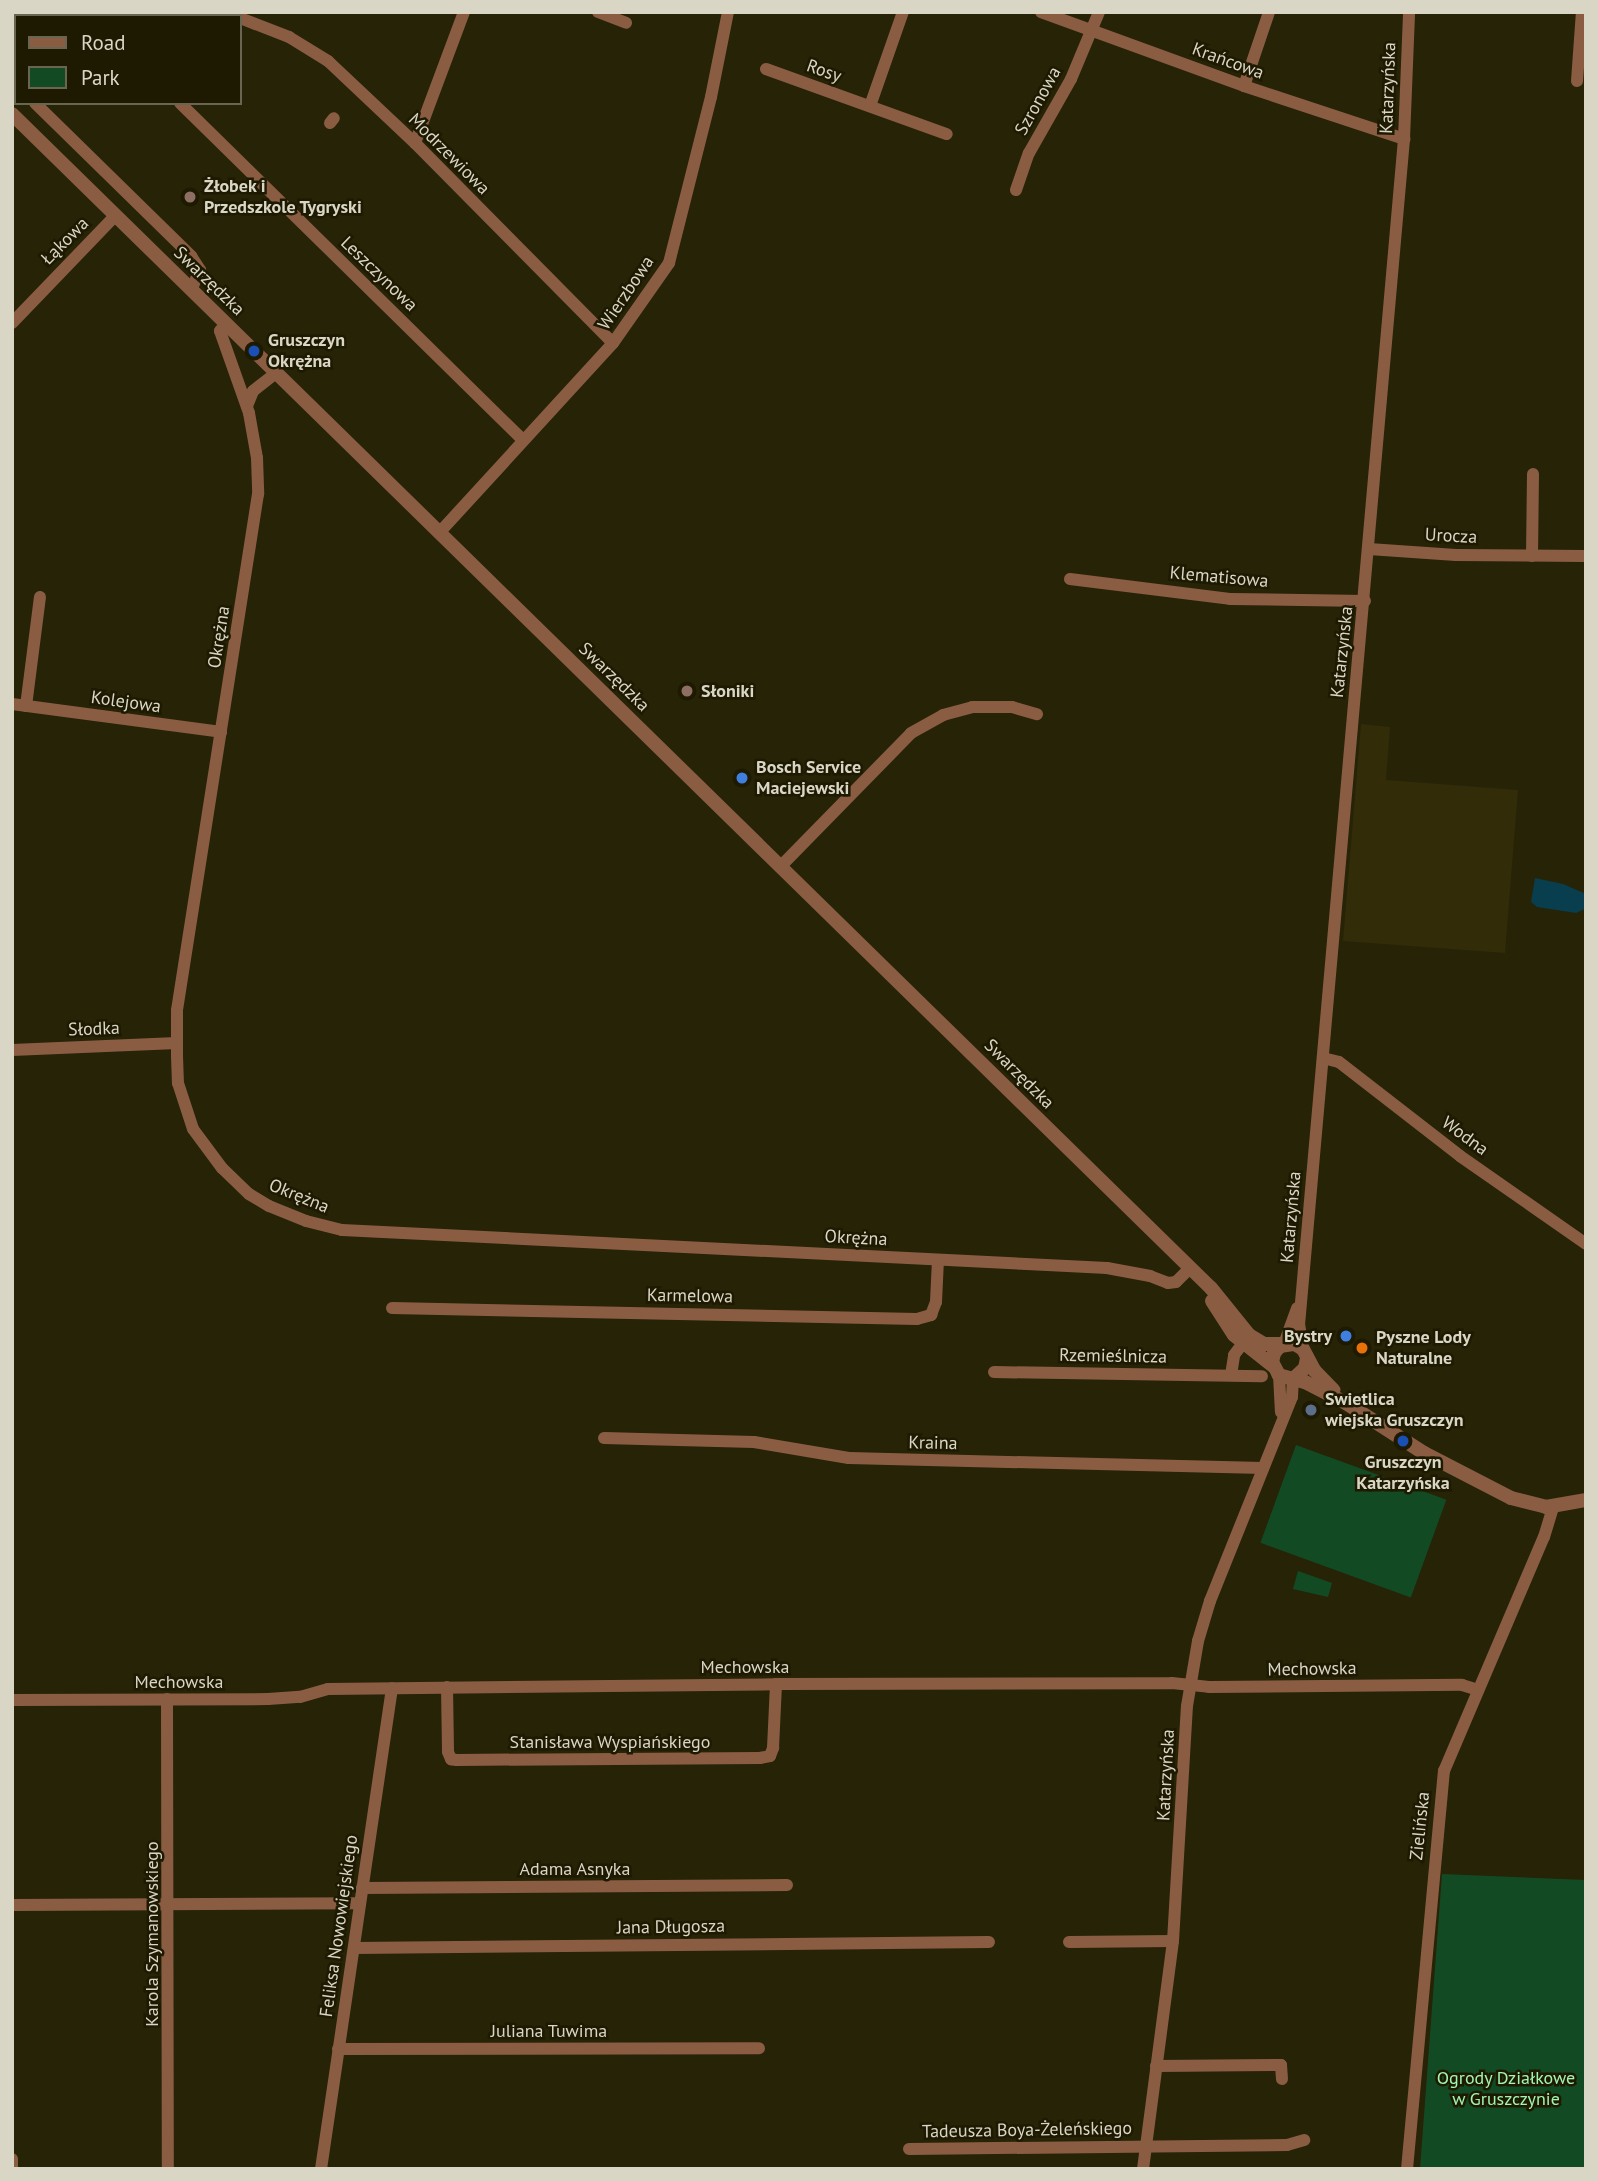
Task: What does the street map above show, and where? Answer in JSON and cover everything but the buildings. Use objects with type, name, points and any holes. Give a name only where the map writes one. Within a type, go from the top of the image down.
[{"type":"street","points":[[415,143],[464,12]]},
{"type":"street","points":[[598,12],[626,23]]},
{"type":"street","name":"Wierzbowa","points":[[439,533],[613,344],[669,263],[711,97],[728,12]]},
{"type":"street","points":[[870,106],[903,12]]},
{"type":"street","name":"Krańcowa","points":[[1041,12],[1244,86],[1404,139]]},
{"type":"street","name":"Szronowa","points":[[1016,190],[1029,153],[1071,79],[1100,12]]},
{"type":"street","points":[[1244,86],[1269,12]]},
{"type":"street","name":"Katarzyńska","points":[[1305,1354],[1299,1325],[1404,139],[1409,12]]},
{"type":"street","points":[[1577,81],[1582,12]]},
{"type":"street","name":"Modrzewiowa","points":[[242,19],[289,37],[316,52],[359,88],[613,344]]},
{"type":"street","name":"Rosy","points":[[766,69],[947,134]]},
{"type":"street","points":[[37,105],[191,256],[200,270],[191,290]]},
{"type":"street","name":"Leszczynowa","points":[[182,105],[523,440]]},
{"type":"street","name":"Swarzędzka","points":[[12,114],[1210,1287],[1246,1339],[1277,1374],[1305,1382],[1346,1403],[1403,1441],[1476,1482],[1523,1502],[1553,1507],[1586,1500]]},
{"type":"street","name":"Łąkowa","points":[[12,323],[115,216]]},
{"type":"street","points":[[154,253],[171,236]]},
{"type":"street","name":"Okrężna","points":[[226,324],[220,331],[247,406],[257,458],[257,509],[177,1010],[178,1083],[193,1129],[207,1149],[249,1194],[306,1221],[342,1230],[1107,1268],[1150,1276],[1168,1283],[1176,1282],[1189,1269]]},
{"type":"street","points":[[247,406],[253,391],[276,373]]},
{"type":"street","points":[[1532,556],[1533,474]]},
{"type":"street","name":"Urocza","points":[[1369,549],[1456,555],[1586,556]]},
{"type":"street","name":"Klematisowa","points":[[1070,579],[1230,599],[1365,601]]},
{"type":"street","points":[[26,706],[40,597]]},
{"type":"street","name":"Kolejowa","points":[[12,704],[221,733]]},
{"type":"street","points":[[780,867],[911,733],[943,715],[972,707],[1012,707],[1037,714]]},
{"type":"street","name":"Słodka","points":[[12,1050],[177,1043]]},
{"type":"street","name":"Wodna","points":[[1324,1058],[1339,1062],[1460,1156],[1586,1244]]},
{"type":"street","name":"Karmelowa","points":[[392,1308],[917,1318],[931,1315],[936,1302],[938,1260]]},
{"type":"street","name":"Katarzyńska","points":[[1284,1344],[1302,1295]]},
{"type":"street","points":[[1231,1375],[1234,1355],[1246,1339],[1264,1344],[1284,1344],[1295,1344],[1305,1354],[1306,1368],[1277,1374],[1274,1353],[1284,1344]]},
{"type":"street","name":"Swarzędzka","points":[[1305,1354],[1314,1370],[1346,1403]]},
{"type":"street","name":"Rzemieślnicza","points":[[994,1372],[1277,1374]]},
{"type":"street","name":"Katarzyńska","points":[[1143,2169],[1173,1941],[1189,1685],[1203,1621],[1281,1416],[1277,1374]]},
{"type":"street","name":"Kraina","points":[[604,1438],[747,1442],[863,1459],[1263,1468]]},
{"type":"street","name":"Zielińska","points":[[1407,2169],[1441,1786],[1452,1749],[1544,1537],[1553,1507]]},
{"type":"street","name":"Mechowska","points":[[12,1700],[268,1699],[300,1697],[328,1689],[776,1684],[1189,1685],[1209,1688],[1462,1685],[1478,1690]]},
{"type":"street","name":"Stanisława Wyspiańskiego","points":[[447,1687],[448,1752],[451,1759],[760,1758],[769,1756],[773,1748],[776,1684]]},
{"type":"street","name":"Feliksa Nowowiejskiego","points":[[321,2169],[391,1688]]},
{"type":"street","name":"Karola Szymanowskiego","points":[[167,1699],[170,1905],[168,2169]]},
{"type":"street","name":"Adama Asnyka","points":[[362,1888],[787,1885]]},
{"type":"street","points":[[12,1905],[360,1903]]},
{"type":"street","points":[[1069,1942],[1173,1941]]},
{"type":"street","name":"Jana Długosza","points":[[354,1948],[989,1942]]},
{"type":"street","name":"Juliana Tuwima","points":[[338,2049],[759,2048]]},
{"type":"street","points":[[1156,2066],[1281,2066],[1282,2079]]},
{"type":"street","name":"Tadeusza Boya-Żeleńskiego","points":[[909,2149],[1287,2145],[1304,2140]]},
{"type":"street","points":[[12,2159],[12,2169]]},
{"type":"shaded area","points":[[1361,724],[1390,727],[1386,780],[1518,790],[1505,953],[1343,941]]},
{"type":"green space","points":[[1296,1445],[1446,1500],[1411,1597],[1260,1543]]},
{"type":"green space","points":[[1298,1571],[1332,1583],[1328,1597],[1293,1589]]},
{"type":"green space","name":"Ogrody Działkowe w Gruszczynie","points":[[1442,1874],[1586,1880],[1586,2169],[1420,2169]]},
{"type":"water","points":[[1535,878],[1563,884],[1586,894],[1585,909],[1576,913],[1537,907],[1531,902]]},
{"type":"place","name":"Żłobek i Przedszkole Tygryski","points":[[190,197]]},
{"type":"place","name":"Gruszczyn Okrężna","points":[[254,351]]},
{"type":"place","name":"Słoniki","points":[[687,691]]},
{"type":"place","name":"Bosch Service Maciejewski","points":[[742,778]]},
{"type":"place","name":"Bystry","points":[[1346,1336]]},
{"type":"place","name":"Pyszne Lody Naturalne","points":[[1362,1348]]},
{"type":"place","name":"Swietlica wiejska Gruszczyn","points":[[1311,1410]]},
{"type":"place","name":"Gruszczyn Katarzyńska","points":[[1403,1441]]}]
